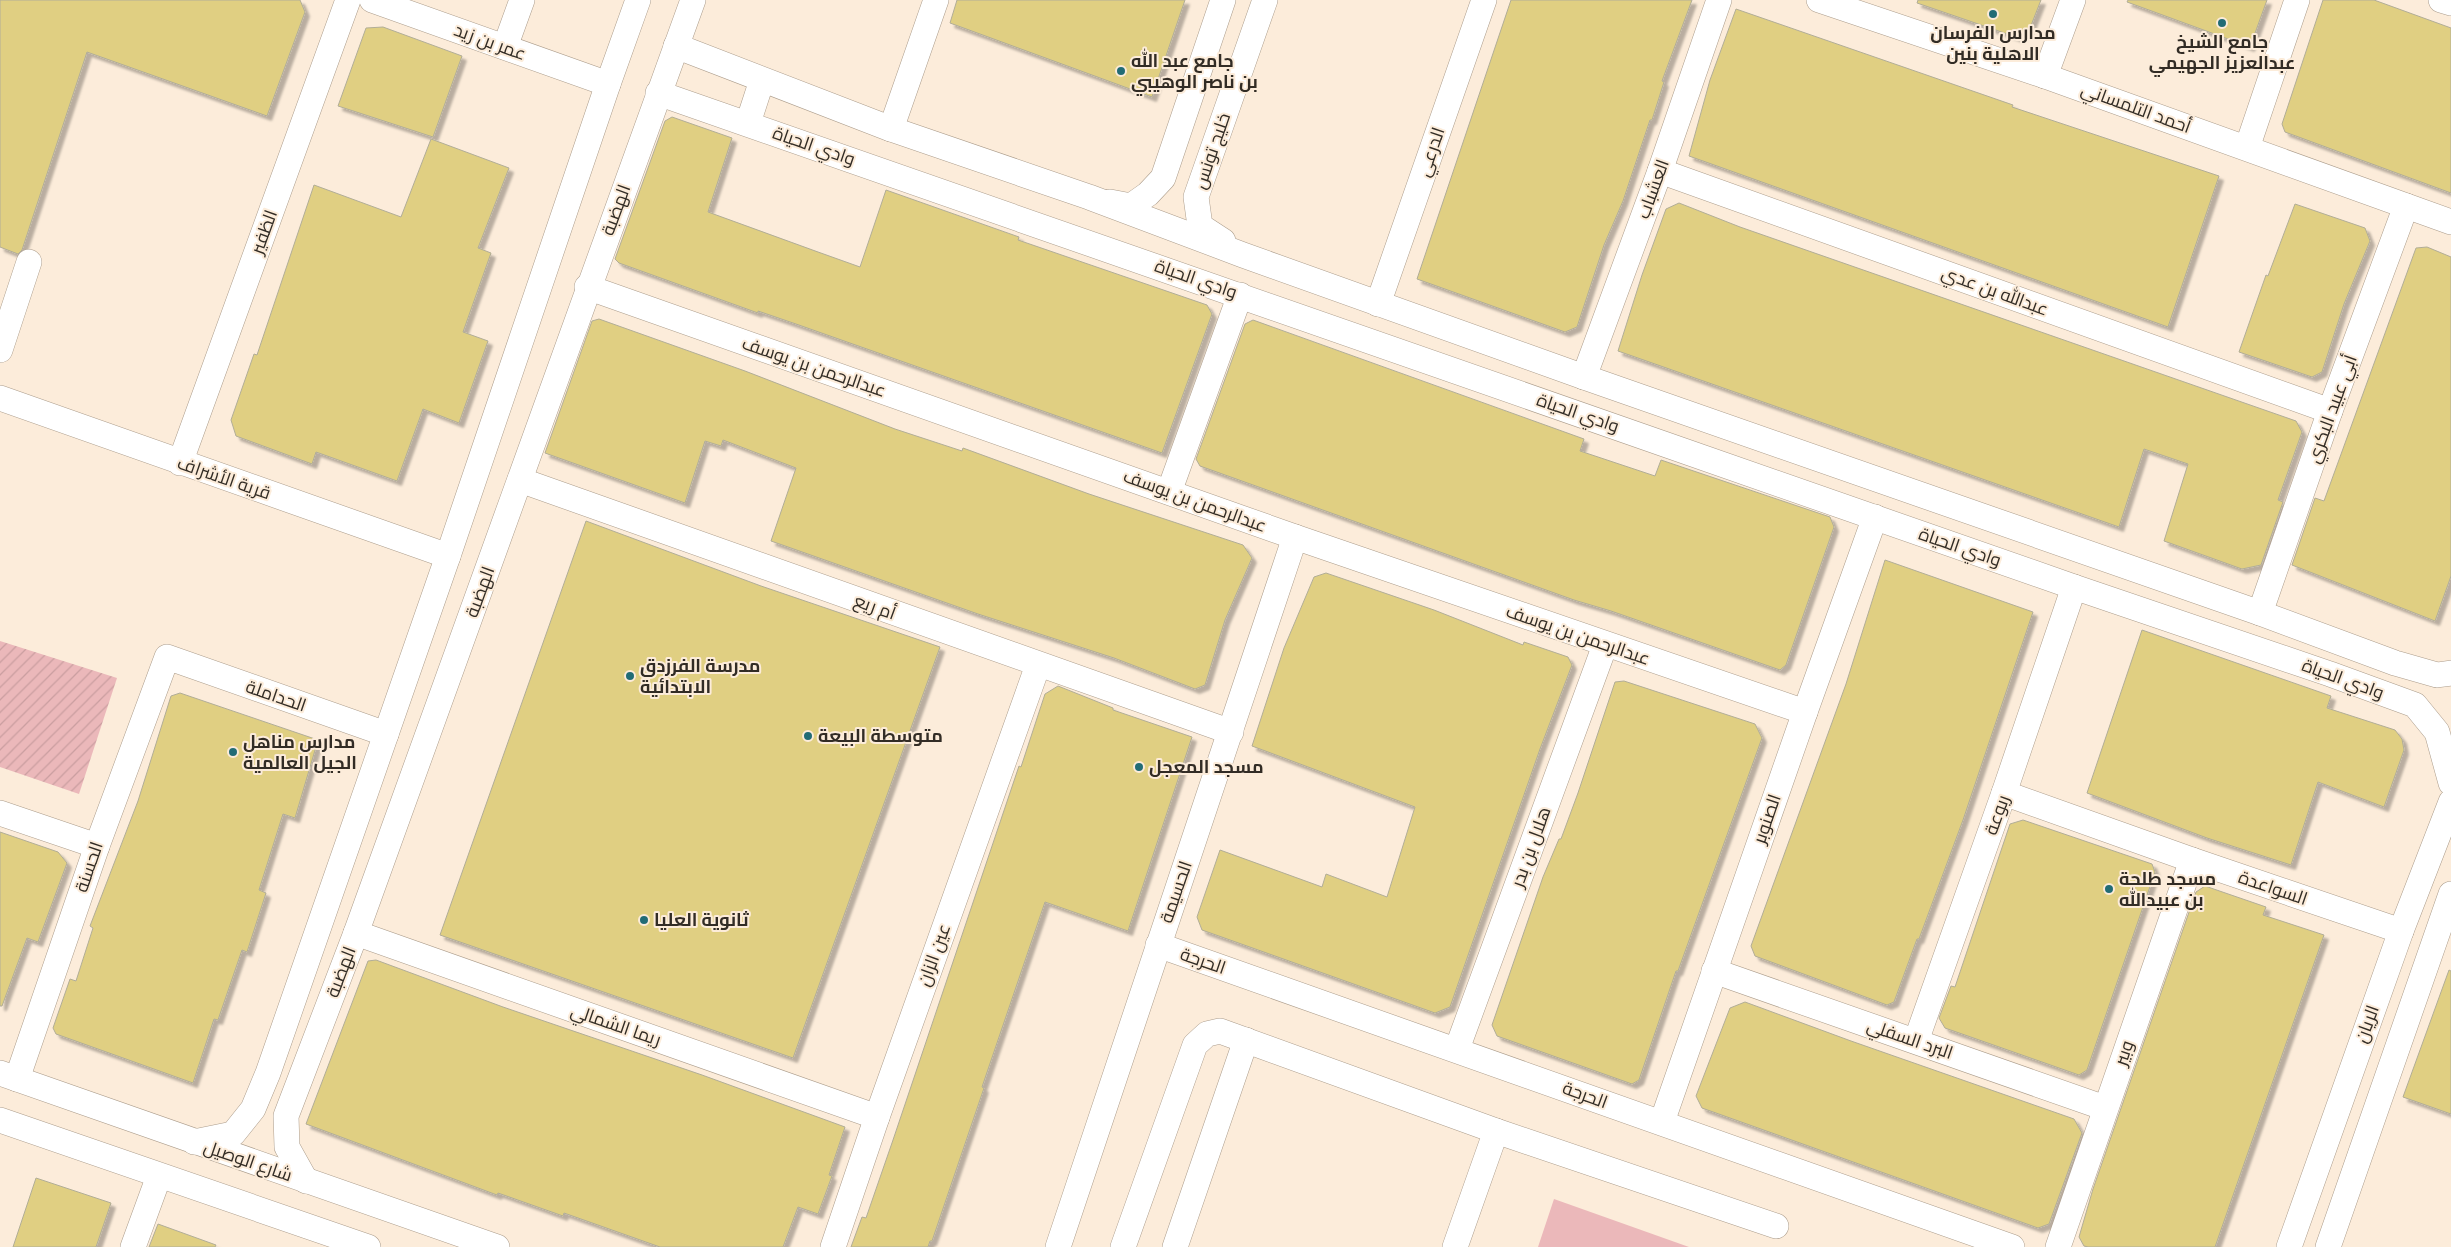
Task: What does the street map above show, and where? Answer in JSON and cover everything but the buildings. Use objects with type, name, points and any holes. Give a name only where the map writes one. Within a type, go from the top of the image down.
[{"type":"street","name":"الظفير","points":[[180,463],[348,0]]},
{"type":"street","name":"عمر بن زيد","points":[[372,0],[608,84]]},
{"type":"street","points":[[505,47],[522,0]]},
{"type":"street","name":"الهضبة","points":[[194,1142],[234,1134],[253,1109],[448,556],[638,0]]},
{"type":"street","name":"الهضبة","points":[[306,1181],[287,1147],[286,1116],[356,933],[658,92],[693,0]]},
{"type":"street","points":[[891,129],[936,0]]},
{"type":"street","points":[[1089,197],[1130,206],[1148,194],[1163,178],[1223,0]]},
{"type":"street","name":"خليج تونس","points":[[1243,255],[1200,226],[1196,197],[1265,0]]},
{"type":"street","name":"الدرعي","points":[[1378,304],[1484,0]]},
{"type":"street","name":"العشباب","points":[[1584,377],[1660,171],[1719,0]]},
{"type":"street","name":"أحمد التلمساني","points":[[1819,0],[2046,76],[2451,222]]},
{"type":"street","points":[[2046,76],[2073,0]]},
{"type":"street","points":[[2247,148],[2297,0]]},
{"type":"street","points":[[2441,0],[2451,4]]},
{"type":"street","name":"وادي الحياة","points":[[676,46],[891,129],[1089,197],[1243,255],[1584,377],[2368,652],[2437,675],[2451,673]]},
{"type":"street","points":[[748,123],[762,80]]},
{"type":"street","name":"وادي الحياة","points":[[658,92],[2415,705],[2437,732],[2451,783]]},
{"type":"street","name":"عبدالله بن عدي","points":[[1660,171],[2330,411]]},
{"type":"street","name":"أبي عبيد البكري","points":[[2260,613],[2330,411],[2406,206]]},
{"type":"street","points":[[0,350],[29,262]]},
{"type":"street","name":"عبدالرحمن بن يوسف","points":[[588,287],[1295,537],[1605,645],[1805,712]]},
{"type":"street","points":[[1169,492],[1240,295]]},
{"type":"street","name":"قرية الأشراف","points":[[0,398],[448,556]]},
{"type":"street","name":"أم ريع","points":[[520,480],[1231,732]]},
{"type":"street","name":"الصنوبر","points":[[1662,1122],[1875,517]]},
{"type":"street","name":"الحسيمة","points":[[1058,1247],[1295,537]]},
{"type":"street","name":"ربوعة","points":[[1916,1041],[2004,793],[2074,587]]},
{"type":"street","name":"هلال بن بدر","points":[[1457,1049],[1605,645]]},
{"type":"street","points":[[2357,684],[2368,652]]},
{"type":"street","name":"الحداملة","points":[[167,658],[386,734]]},
{"type":"street","name":"الحسنة","points":[[8,1076],[167,658]]},
{"type":"street","name":"عين الزان","points":[[833,1247],[877,1117],[1038,665]]},
{"type":"street","name":"السواعدة","points":[[2004,793],[2192,860],[2401,931]]},
{"type":"street","name":"الريان","points":[[2289,1247],[2322,1149],[2401,931],[2451,802]]},
{"type":"street","points":[[0,813],[97,846]]},
{"type":"street","name":"وبير","points":[[2058,1247],[2192,860]]},
{"type":"street","name":"الريان","points":[[2328,1247],[2451,894]]},
{"type":"street","name":"ريما الشمالي","points":[[356,933],[877,1117]]},
{"type":"street","name":"الحرجة","points":[[1158,945],[1457,1049],[2012,1247]]},
{"type":"street","name":"البرد السفلي","points":[[1714,971],[2105,1108]]},
{"type":"street","points":[[284,1025],[316,1038]]},
{"type":"street","points":[[1123,1247],[1195,1045],[1207,1034],[1220,1031],[1496,1131],[1776,1226]]},
{"type":"street","points":[[1174,1247],[1246,1040]]},
{"type":"street","name":"شارع الوصيل","points":[[8,1076],[497,1247]]},
{"type":"street","points":[[0,1120],[368,1247]]},
{"type":"street","points":[[1455,1247],[1496,1131]]},
{"type":"street","points":[[2322,1149],[2358,1163]]},
{"type":"street","points":[[133,1247],[159,1176]]},
{"type":"shaded area","points":[[0,641],[117,678],[79,794],[0,767]]},
{"type":"shaded area","points":[[1554,1199],[1689,1247],[1538,1247]]},
{"type":"place","name":"مدارس الفرسان الاهلية بنين","points":[[1993,14]]},
{"type":"place","name":"جامع الشيخ عبدالعزيز الجهيمي","points":[[2222,23]]},
{"type":"place","name":"جامع عبد الله بن ناصر الوهيبي","points":[[1121,71]]},
{"type":"place","name":"مدرسة الفرزدق الابتدائية","points":[[630,676]]},
{"type":"place","name":"متوسطة البيعة","points":[[808,736]]},
{"type":"place","name":"مدارس مناهل الجيل العالمية","points":[[233,752]]},
{"type":"place","name":"مسجد المعجل","points":[[1139,767]]},
{"type":"place","name":"مسجد طلحة بن عبيدالله","points":[[2109,889]]},
{"type":"place","name":"ثانوية العليا","points":[[644,920]]}]
